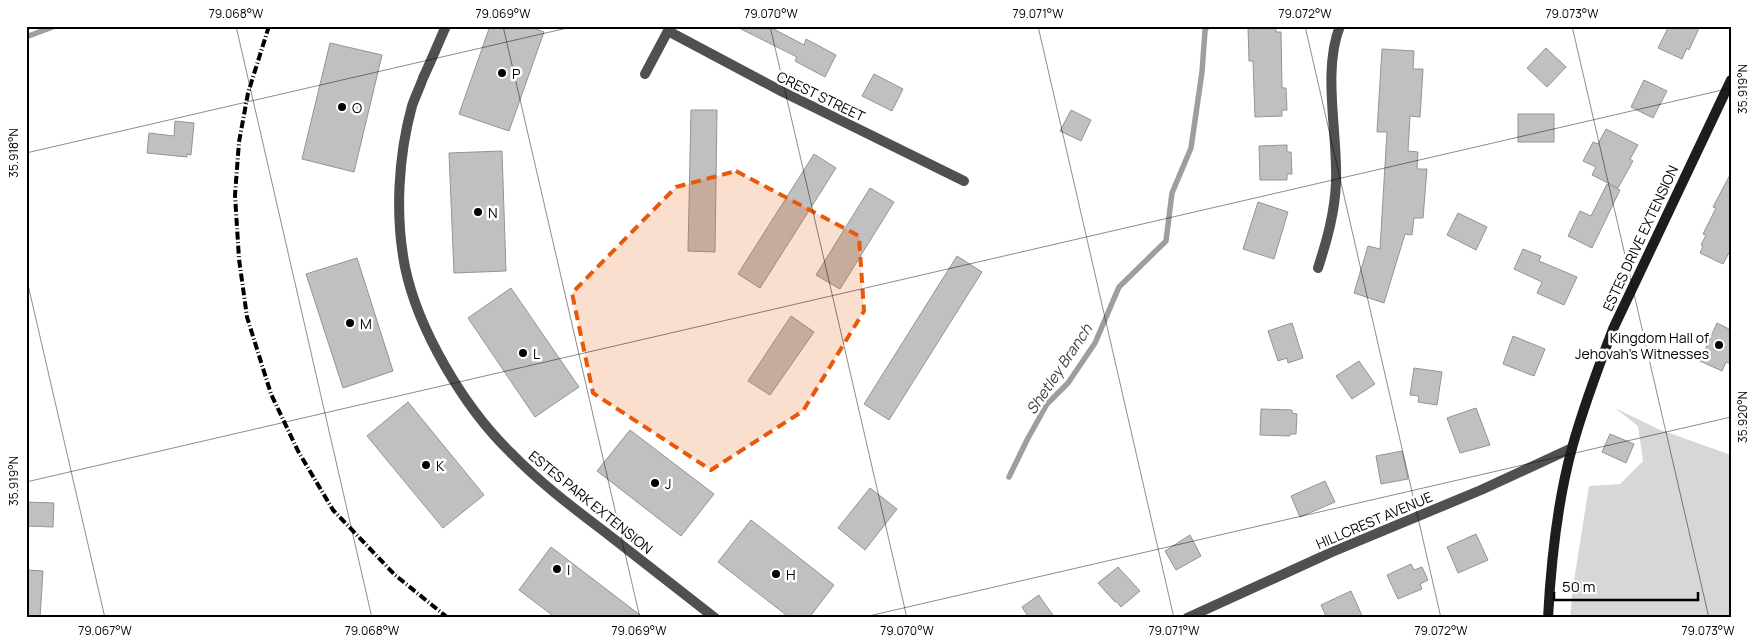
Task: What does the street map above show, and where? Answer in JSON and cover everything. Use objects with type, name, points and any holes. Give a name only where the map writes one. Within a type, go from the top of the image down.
[{"type":"main road","name":"ESTES DRIVE EXTENSION","points":[[1548,618],[1550,580],[1558,513],[1572,448],[1613,329],[1731,80]]},
{"type":"street","name":"ESTES PARK EXTENSION","points":[[446,26],[412,104],[403,146],[400,186],[400,228],[405,267],[416,304],[453,378],[479,417],[508,451],[543,484],[715,618]]},
{"type":"street","points":[[1318,268],[1333,212],[1335,190],[1333,54],[1340,26]]},
{"type":"street","points":[[645,74],[670,29]]},
{"type":"street","name":"CREST STREET","points":[[670,29],[781,91],[964,181]]},
{"type":"street","name":"HILLCREST AVENUE","points":[[1187,618],[1340,549],[1481,490],[1572,448]]},
{"type":"highlighted area","points":[[736,171],[859,236],[864,311],[803,411],[711,470],[593,393],[572,293],[676,187]]},
{"type":"shaded area","points":[[1615,408],[1658,429],[1731,455],[1731,618],[1570,618],[1589,486],[1620,484],[1643,461],[1638,426]]},
{"type":"building","name":"P","points":[[490,26],[529,26],[544,32],[509,131],[459,114]]},
{"type":"building","points":[[735,26],[768,26],[804,45],[806,39],[836,55],[825,77],[795,61],[797,57]]},
{"type":"building","points":[[1248,26],[1276,26],[1276,32],[1281,32],[1282,88],[1286,88],[1287,110],[1282,110],[1282,116],[1255,117],[1253,61],[1249,61]]},
{"type":"building","points":[[1669,26],[1700,26],[1689,50],[1687,48],[1682,59],[1658,48]]},
{"type":"building","name":"O","points":[[330,43],[382,55],[354,172],[302,159]]},
{"type":"building","points":[[1546,48],[1566,67],[1547,87],[1527,68]]},
{"type":"building","points":[[1382,49],[1414,51],[1413,69],[1423,69],[1420,117],[1410,116],[1408,151],[1418,152],[1417,169],[1427,169],[1423,218],[1414,218],[1412,235],[1405,234],[1384,303],[1354,293],[1368,246],[1380,249],[1387,132],[1377,132]]},
{"type":"building","points":[[874,74],[903,89],[892,111],[862,96]]},
{"type":"building","points":[[1644,80],[1667,91],[1653,118],[1631,107]]},
{"type":"building","points":[[691,110],[717,110],[715,252],[688,251]]},
{"type":"building","points":[[1071,110],[1091,120],[1081,141],[1060,131]]},
{"type":"building","points":[[1518,114],[1554,114],[1554,142],[1518,142]]},
{"type":"building","points":[[175,121],[194,123],[191,155],[187,154],[187,157],[147,153],[149,133],[174,136]]},
{"type":"building","points":[[1606,129],[1638,145],[1630,159],[1633,161],[1618,188],[1592,175],[1596,167],[1583,161],[1593,142],[1598,144]]},
{"type":"building","points":[[1287,145],[1287,152],[1291,152],[1292,174],[1287,174],[1287,180],[1260,180],[1259,146]]},
{"type":"building","name":"N","points":[[502,151],[506,271],[454,273],[449,153]]},
{"type":"building","points":[[814,154],[836,168],[760,288],[738,274]]},
{"type":"building","points":[[1731,173],[1731,249],[1723,264],[1700,253],[1703,246],[1701,245],[1706,235],[1703,234],[1716,208],[1713,207]]},
{"type":"building","points":[[1607,184],[1620,190],[1592,248],[1568,236],[1580,211],[1591,216]]},
{"type":"building","points":[[870,188],[894,202],[840,289],[816,275]]},
{"type":"building","points":[[1258,202],[1288,212],[1274,259],[1243,249]]},
{"type":"building","points":[[1458,213],[1487,227],[1476,250],[1447,235]]},
{"type":"building","points":[[1523,249],[1541,256],[1539,261],[1577,277],[1564,305],[1537,293],[1542,282],[1514,269]]},
{"type":"building","points":[[957,256],[982,272],[889,420],[864,404]]},
{"type":"building","name":"M","points":[[357,258],[393,371],[343,388],[306,274]]},
{"type":"building","name":"L","points":[[511,288],[579,387],[535,417],[468,318]]},
{"type":"building","points":[[791,316],[814,332],[770,395],[748,381]]},
{"type":"building","points":[[1292,323],[1303,358],[1288,363],[1287,358],[1278,361],[1268,331]]},
{"type":"building","name":"Kingdom Hall of Jehovah’s Witnesses","points":[[1717,323],[1731,330],[1731,364],[1726,362],[1722,371],[1700,361]]},
{"type":"building","points":[[1513,336],[1545,349],[1534,376],[1503,364]]},
{"type":"building","points":[[1359,361],[1375,384],[1352,399],[1336,376]]},
{"type":"building","points":[[1414,368],[1442,372],[1437,405],[1418,402],[1419,396],[1410,395]]},
{"type":"building","name":"K","points":[[408,402],[484,495],[443,528],[367,436]]},
{"type":"building","points":[[1476,408],[1490,445],[1460,453],[1447,418]]},
{"type":"building","points":[[1261,409],[1292,410],[1292,413],[1297,414],[1296,434],[1290,434],[1290,436],[1260,435]]},
{"type":"building","name":"J","points":[[630,430],[714,494],[681,536],[597,471]]},
{"type":"building","points":[[1610,434],[1634,444],[1626,463],[1602,452]]},
{"type":"building","points":[[1402,451],[1408,479],[1381,484],[1376,456]]},
{"type":"building","points":[[1325,481],[1335,502],[1300,517],[1291,496]]},
{"type":"building","points":[[870,488],[897,509],[865,550],[838,528]]},
{"type":"building","points":[[26,502],[54,503],[53,527],[26,526]]},
{"type":"building","name":"H","points":[[751,520],[834,585],[809,618],[790,618],[718,562]]},
{"type":"building","points":[[1476,534],[1488,560],[1458,573],[1447,547]]},
{"type":"building","points":[[1190,535],[1201,556],[1176,570],[1165,551]]},
{"type":"building","name":"I","points":[[551,547],[644,618],[556,618],[519,590]]},
{"type":"building","points":[[1411,564],[1414,570],[1422,567],[1428,580],[1420,584],[1422,589],[1398,599],[1387,575]]},
{"type":"building","points":[[1118,567],[1140,591],[1121,607],[1098,583]]},
{"type":"building","points":[[26,570],[43,571],[40,618],[26,618]]},
{"type":"building","points":[[1351,591],[1363,618],[1327,618],[1321,605]]},
{"type":"building","points":[[1039,595],[1055,618],[1029,618],[1022,607]]},
{"type":"waterway","points":[[26,37],[55,26]]},
{"type":"waterway","name":"Shetley Branch","points":[[1009,477],[1047,404],[1068,383],[1095,343],[1119,287],[1166,241],[1172,193],[1191,148],[1207,26]]},
{"type":"railway","points":[[269,26],[248,93],[239,142],[235,195],[239,259],[247,317],[271,394],[298,451],[333,510],[395,575],[448,618]]},
{"type":"place","name":"P","points":[[502,73]]},
{"type":"place","name":"O","points":[[342,107]]},
{"type":"place","name":"N","points":[[478,212]]},
{"type":"place","name":"M","points":[[350,323]]},
{"type":"place","name":"Kingdom Hall of Jehovah’s Witnesses","points":[[1719,345]]},
{"type":"place","name":"L","points":[[523,353]]},
{"type":"place","name":"K","points":[[426,465]]},
{"type":"place","name":"J","points":[[655,483]]},
{"type":"place","name":"I","points":[[557,569]]},
{"type":"place","name":"H","points":[[776,574]]}]
